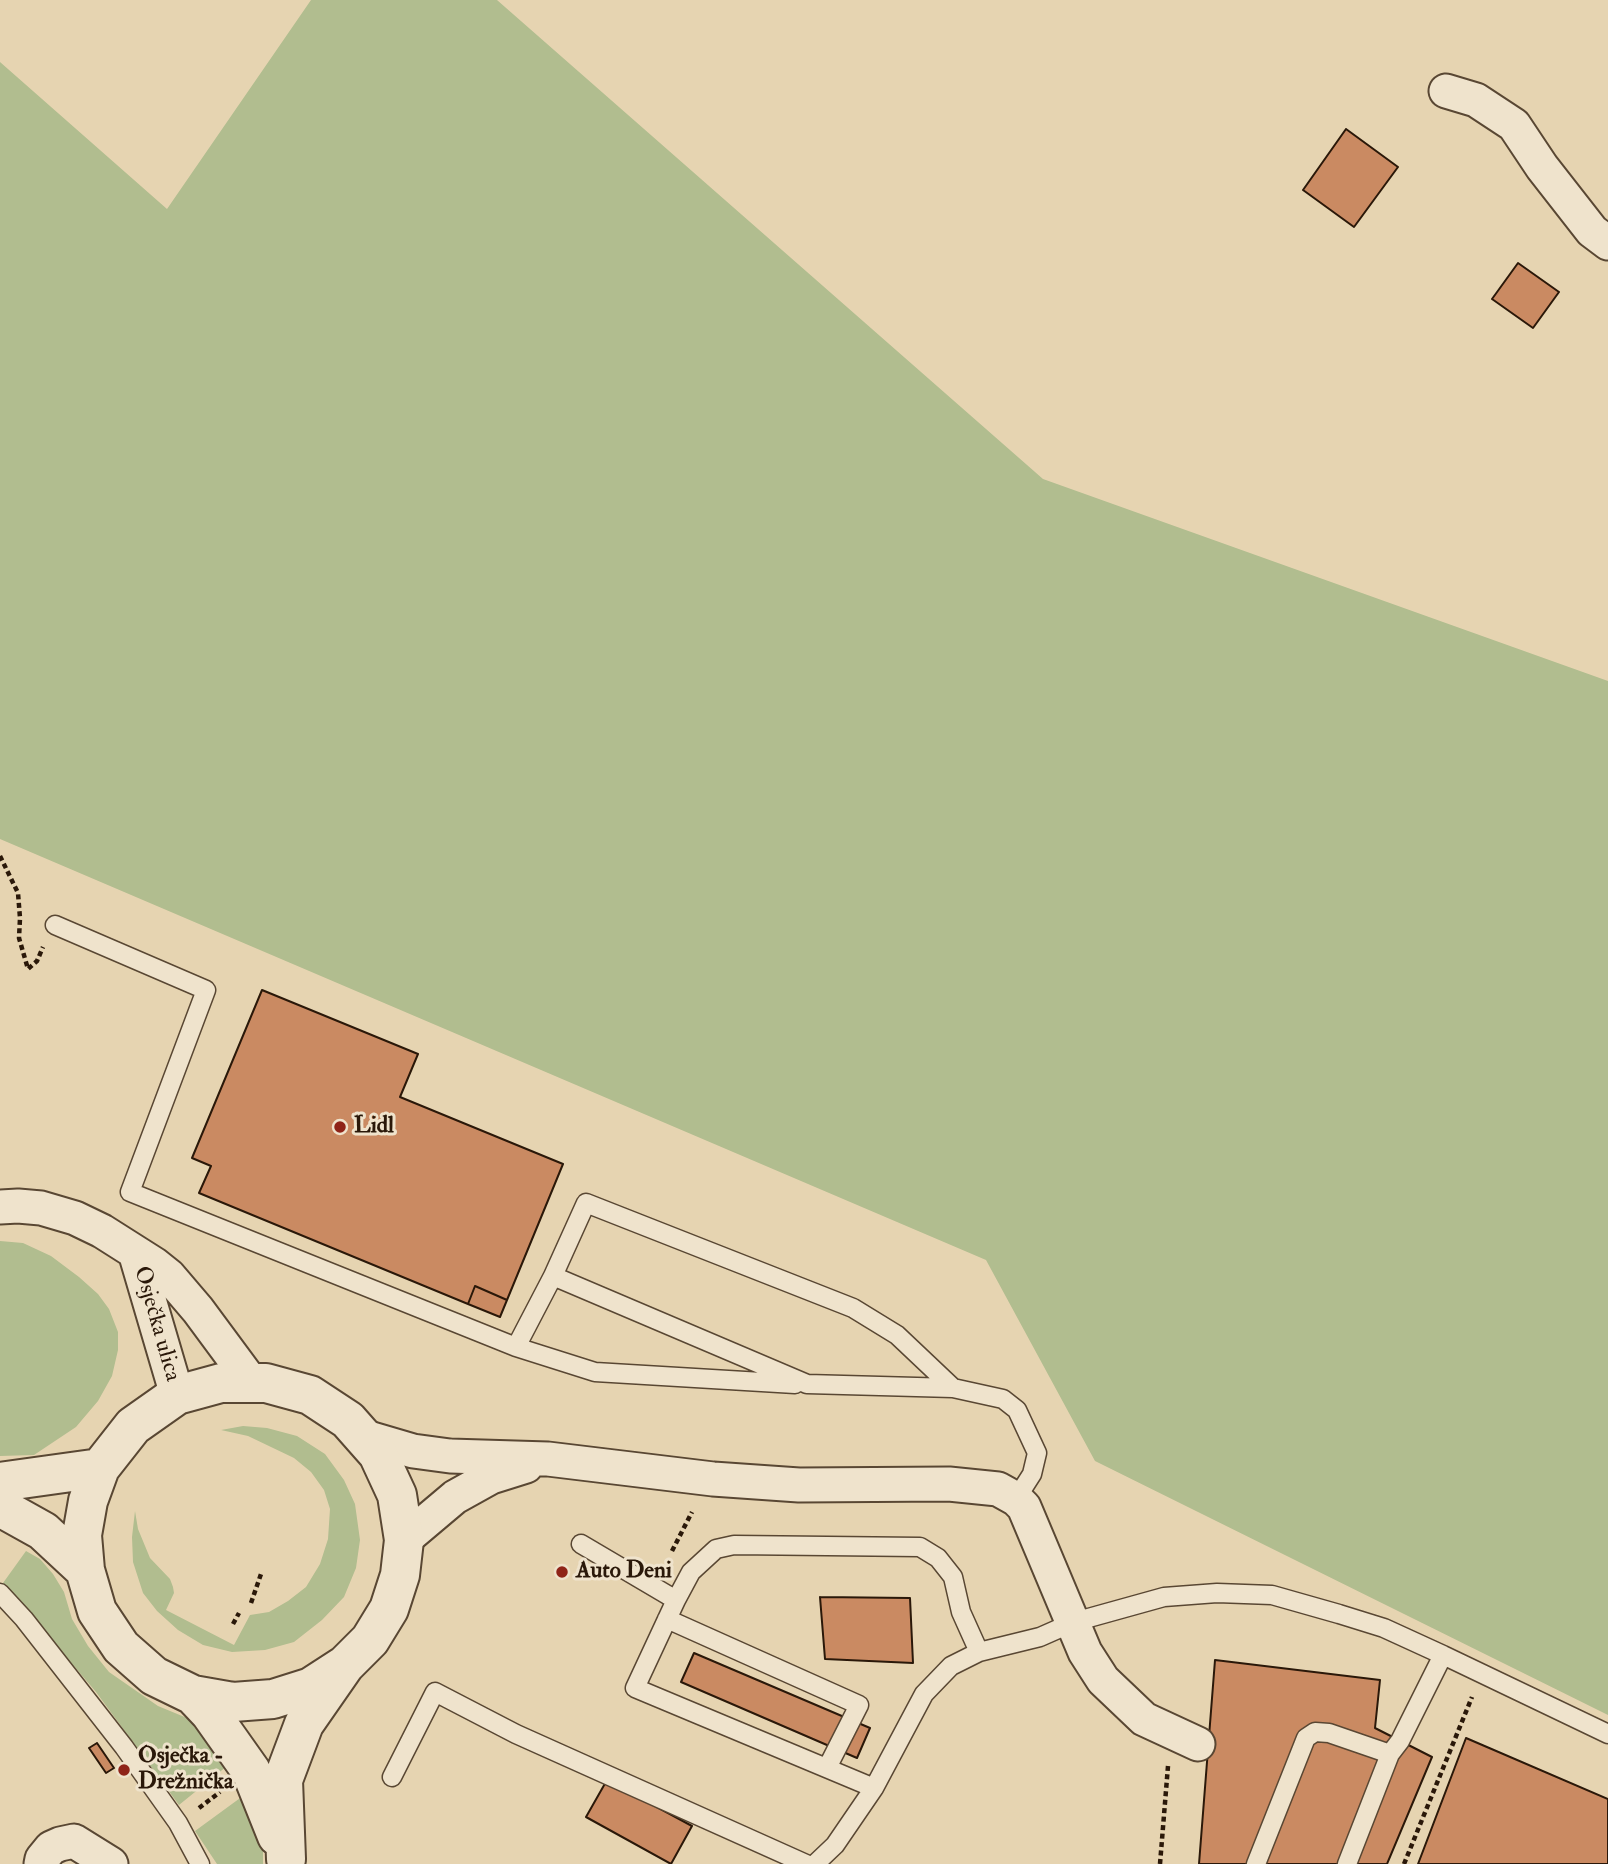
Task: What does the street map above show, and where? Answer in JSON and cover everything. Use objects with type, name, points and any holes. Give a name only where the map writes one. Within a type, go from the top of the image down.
[{"type":"street","points":[[1446,91],[1476,100],[1514,125],[1542,167],[1592,231],[1608,243]]},
{"type":"street","name":"Osječka ulica","points":[[0,1207],[41,1209],[75,1218],[102,1231],[154,1264],[169,1276],[198,1310],[252,1383]]},
{"type":"street","name":"Osječka ulica","points":[[135,1252],[177,1395]]},
{"type":"street","name":"Osječka ulica","points":[[287,1862],[283,1780],[304,1724],[345,1665],[370,1640],[389,1609],[400,1575],[404,1540],[397,1495],[378,1454],[348,1420],[310,1395],[266,1383],[221,1383],[177,1395],[133,1426],[100,1468],[88,1501],[82,1535],[85,1570],[97,1611],[121,1647],[154,1676],[193,1695],[233,1702],[273,1699],[311,1687],[345,1665]]},
{"type":"street","points":[[362,1436],[413,1451],[450,1456],[548,1458],[713,1479],[799,1485],[949,1484],[998,1489],[1024,1507],[1085,1652],[1103,1680],[1144,1720],[1183,1751]]},
{"type":"street","points":[[404,1540],[455,1497],[491,1477],[548,1458]]},
{"type":"street","points":[[0,1482],[100,1468]]},
{"type":"street","points":[[0,1507],[43,1531],[85,1570]]},
{"type":"street","name":"Osječka ulica","points":[[193,1695],[210,1713],[251,1771],[287,1862]]},
{"type":"street","points":[[41,1864],[51,1848],[74,1841],[111,1864]]},
{"type":"lane","points":[[55,925],[206,990],[130,1192],[516,1347],[595,1372],[807,1384],[953,1388],[1003,1399],[1017,1410],[1037,1453],[1032,1474],[1016,1499]]},
{"type":"lane","points":[[516,1347],[553,1276],[586,1203],[853,1308],[897,1335],[953,1388]]},
{"type":"lane","points":[[553,1276],[807,1384]]},
{"type":"lane","points":[[581,1544],[676,1600]]},
{"type":"lane","points":[[874,1788],[635,1688],[691,1572],[716,1549],[734,1545],[920,1547],[938,1558],[953,1577],[961,1612],[979,1652]]},
{"type":"lane","points":[[0,1593],[24,1619],[124,1747],[178,1824],[200,1864]]},
{"type":"lane","points":[[815,1864],[835,1845],[874,1788],[924,1694],[951,1665],[979,1652],[1040,1637],[1074,1622],[1164,1597],[1217,1593],[1272,1595],[1384,1628],[1608,1734]]},
{"type":"lane","points":[[667,1619],[859,1705],[827,1768]]},
{"type":"lane","points":[[1347,1864],[1391,1754],[1443,1655]]},
{"type":"lane","points":[[392,1777],[435,1692],[516,1734],[806,1864]]},
{"type":"lane","points":[[1256,1864],[1306,1738],[1315,1732],[1329,1733],[1391,1754]]},
{"type":"path","points":[[0,856],[18,893],[19,938],[28,969],[37,961],[55,925]]},
{"type":"path","points":[[667,1559],[687,1519]]},
{"type":"path","points":[[251,1603],[262,1571]]},
{"type":"path","points":[[233,1624],[239,1613]]},
{"type":"path","points":[[1404,1864],[1476,1686]]},
{"type":"path","points":[[1160,1864],[1183,1751]]},
{"type":"path","points":[[198,1809],[227,1786]]},
{"type":"green space","points":[[311,0],[497,0],[1043,479],[1608,681],[1608,1715],[1095,1461],[986,1260],[0,839],[0,62],[167,209]]},
{"type":"green space","points":[[0,1241],[23,1243],[51,1256],[79,1277],[98,1294],[109,1309],[118,1332],[118,1350],[112,1376],[98,1401],[76,1427],[34,1455],[0,1456]]},
{"type":"green space","points":[[243,1426],[267,1428],[297,1436],[325,1454],[344,1480],[355,1504],[360,1540],[356,1568],[344,1597],[322,1620],[294,1642],[265,1650],[232,1652],[203,1645],[178,1630],[157,1611],[143,1593],[133,1562],[132,1537],[135,1511],[138,1529],[150,1558],[170,1579],[173,1587],[174,1593],[166,1610],[234,1645],[250,1615],[269,1612],[306,1587],[320,1564],[328,1539],[330,1509],[324,1490],[311,1472],[294,1458],[248,1436],[221,1430]]},
{"type":"green space","points":[[26,1551],[40,1559],[53,1574],[64,1592],[72,1619],[88,1646],[109,1672],[158,1706],[187,1718],[202,1729],[232,1762],[179,1805],[96,1692],[3,1583]]},
{"type":"green space","points":[[247,1793],[263,1847],[263,1864],[217,1864],[195,1831]]},
{"type":"building","points":[[1346,129],[1398,167],[1354,227],[1303,190]]},
{"type":"building","points":[[1518,263],[1559,292],[1533,328],[1492,299]]},
{"type":"building","name":"Lidl","points":[[262,990],[418,1054],[400,1097],[563,1164],[507,1300],[475,1286],[468,1304],[199,1193],[211,1166],[192,1158]]},
{"type":"building","points":[[475,1286],[507,1300],[500,1317],[468,1304]]},
{"type":"building","points":[[820,1597],[910,1598],[913,1663],[825,1659]]},
{"type":"building","points":[[694,1653],[870,1728],[857,1758],[681,1682]]},
{"type":"building","points":[[1215,1660],[1380,1680],[1375,1728],[1432,1757],[1387,1864],[1199,1864]]},
{"type":"building","points":[[1466,1738],[1608,1799],[1608,1864],[1418,1864]]},
{"type":"building","points":[[97,1743],[114,1768],[106,1773],[89,1748]]},
{"type":"building","points":[[607,1780],[692,1826],[671,1864],[586,1817]]},
{"type":"place","name":"Lidl","points":[[340,1127]]},
{"type":"place","name":"Auto Deni","points":[[562,1572]]},
{"type":"place","name":"Osječka - Drežnička","points":[[124,1770]]}]
